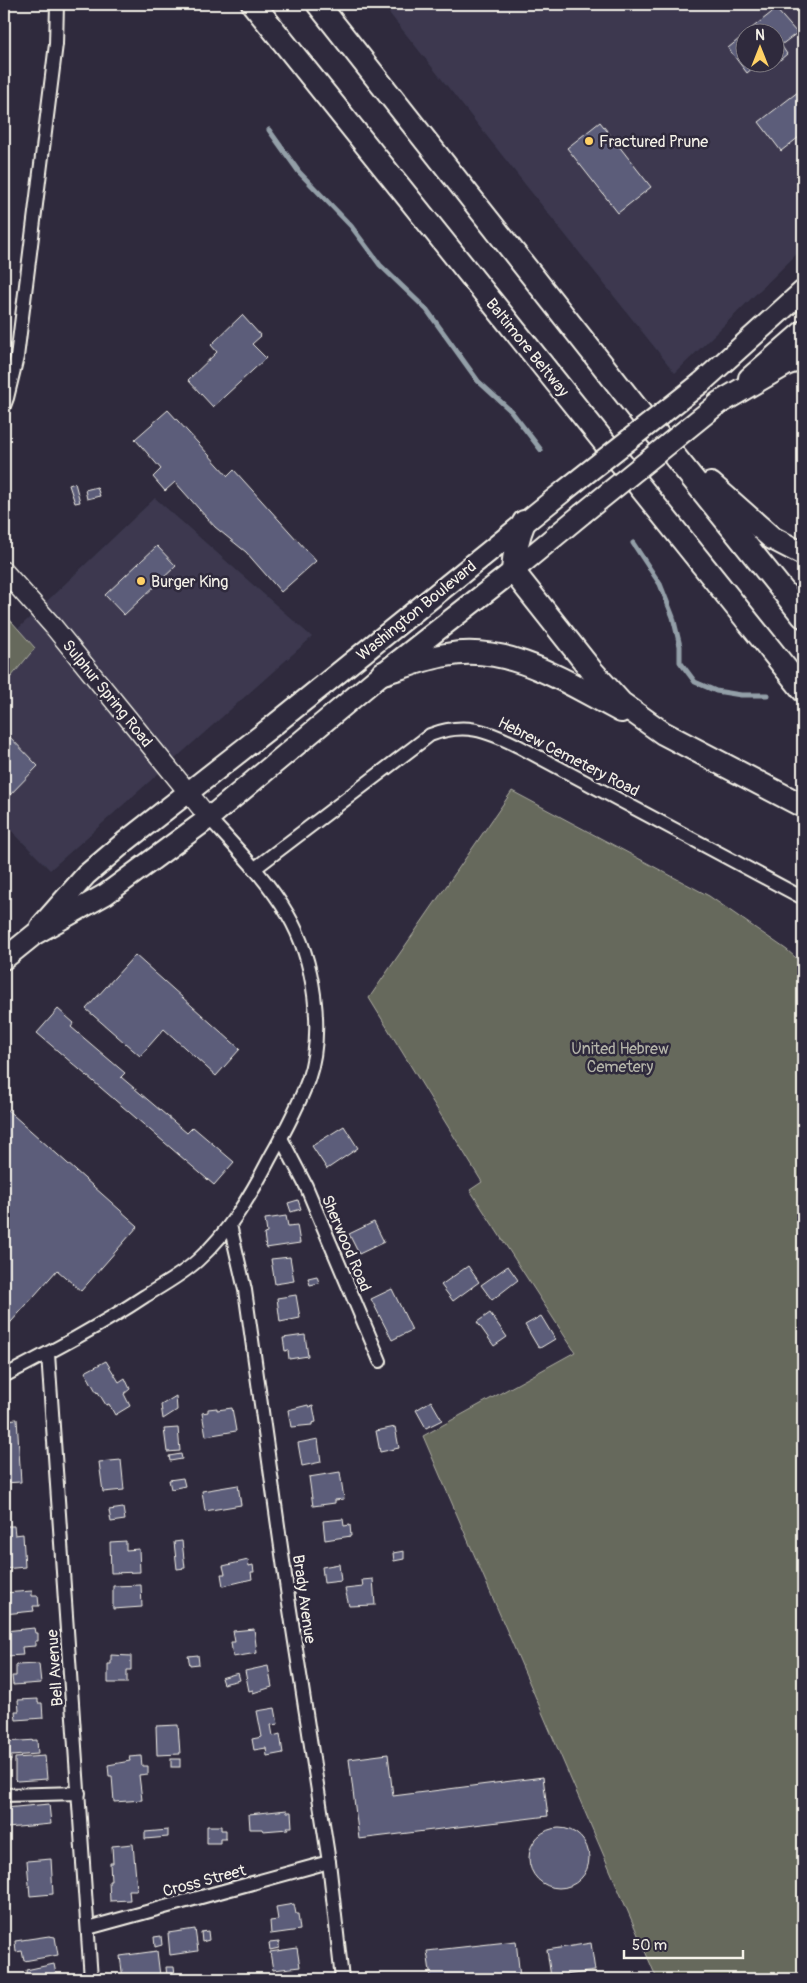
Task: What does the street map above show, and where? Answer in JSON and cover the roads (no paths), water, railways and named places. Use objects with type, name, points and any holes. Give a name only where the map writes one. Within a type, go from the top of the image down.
[{"type":"highway","name":"Baltimore Beltway","points":[[253,4],[803,690]]},
{"type":"highway","points":[[318,4],[803,616]]},
{"type":"highway","points":[[719,403],[786,364],[803,358]]},
{"type":"highway","points":[[664,443],[772,538],[803,554]]},
{"type":"highway","points":[[524,522],[517,539],[513,571],[592,671],[616,696],[663,733]]},
{"type":"highway","points":[[383,673],[445,655],[474,652],[501,655],[532,665],[803,806]]},
{"type":"main road","name":"Washington Boulevard","points":[[35,934],[86,875],[701,382],[803,291]]},
{"type":"main road","name":"Washington Boulevard","points":[[4,959],[35,934],[106,894],[209,818],[383,673],[513,571],[719,403],[803,331]]},
{"type":"main road","name":"Sulphur Spring Road","points":[[4,571],[53,626],[209,818]]},
{"type":"street","points":[[4,406],[8,398],[17,357],[56,44],[57,4]]},
{"type":"street","name":"Hebrew Cemetery Road","points":[[254,869],[430,735],[444,730],[460,728],[477,729],[496,734],[803,898]]},
{"type":"street","points":[[4,1376],[48,1354],[120,1313],[198,1260],[230,1225],[262,1174],[308,1079],[314,1055],[316,1029],[314,997],[309,967],[289,916],[254,869],[209,818]]},
{"type":"street","name":"Sherwood Road","points":[[281,1138],[306,1186],[380,1361]]},
{"type":"street","name":"Brady Avenue","points":[[230,1225],[245,1290],[287,1588],[329,1862],[342,1979]]},
{"type":"street","name":"Bell Avenue","points":[[48,1354],[80,1793],[91,1979]]},
{"type":"street","points":[[4,1795],[80,1793]]},
{"type":"street","name":"Cross Street","points":[[88,1928],[329,1862]]},
{"type":"waterway","points":[[269,130],[299,172],[351,226],[380,265],[427,310],[478,381],[511,411],[541,450]]},
{"type":"waterway","points":[[633,543],[660,584],[673,617],[680,646],[680,662],[695,682],[716,691],[741,695],[767,695]]},
{"type":"place","name":"Fractured Prune","points":[[589,141]]},
{"type":"place","name":"Burger King","points":[[141,581]]},
{"type":"park label","name":"United Hebrew Cemetery","points":[[620,1057]]}]
